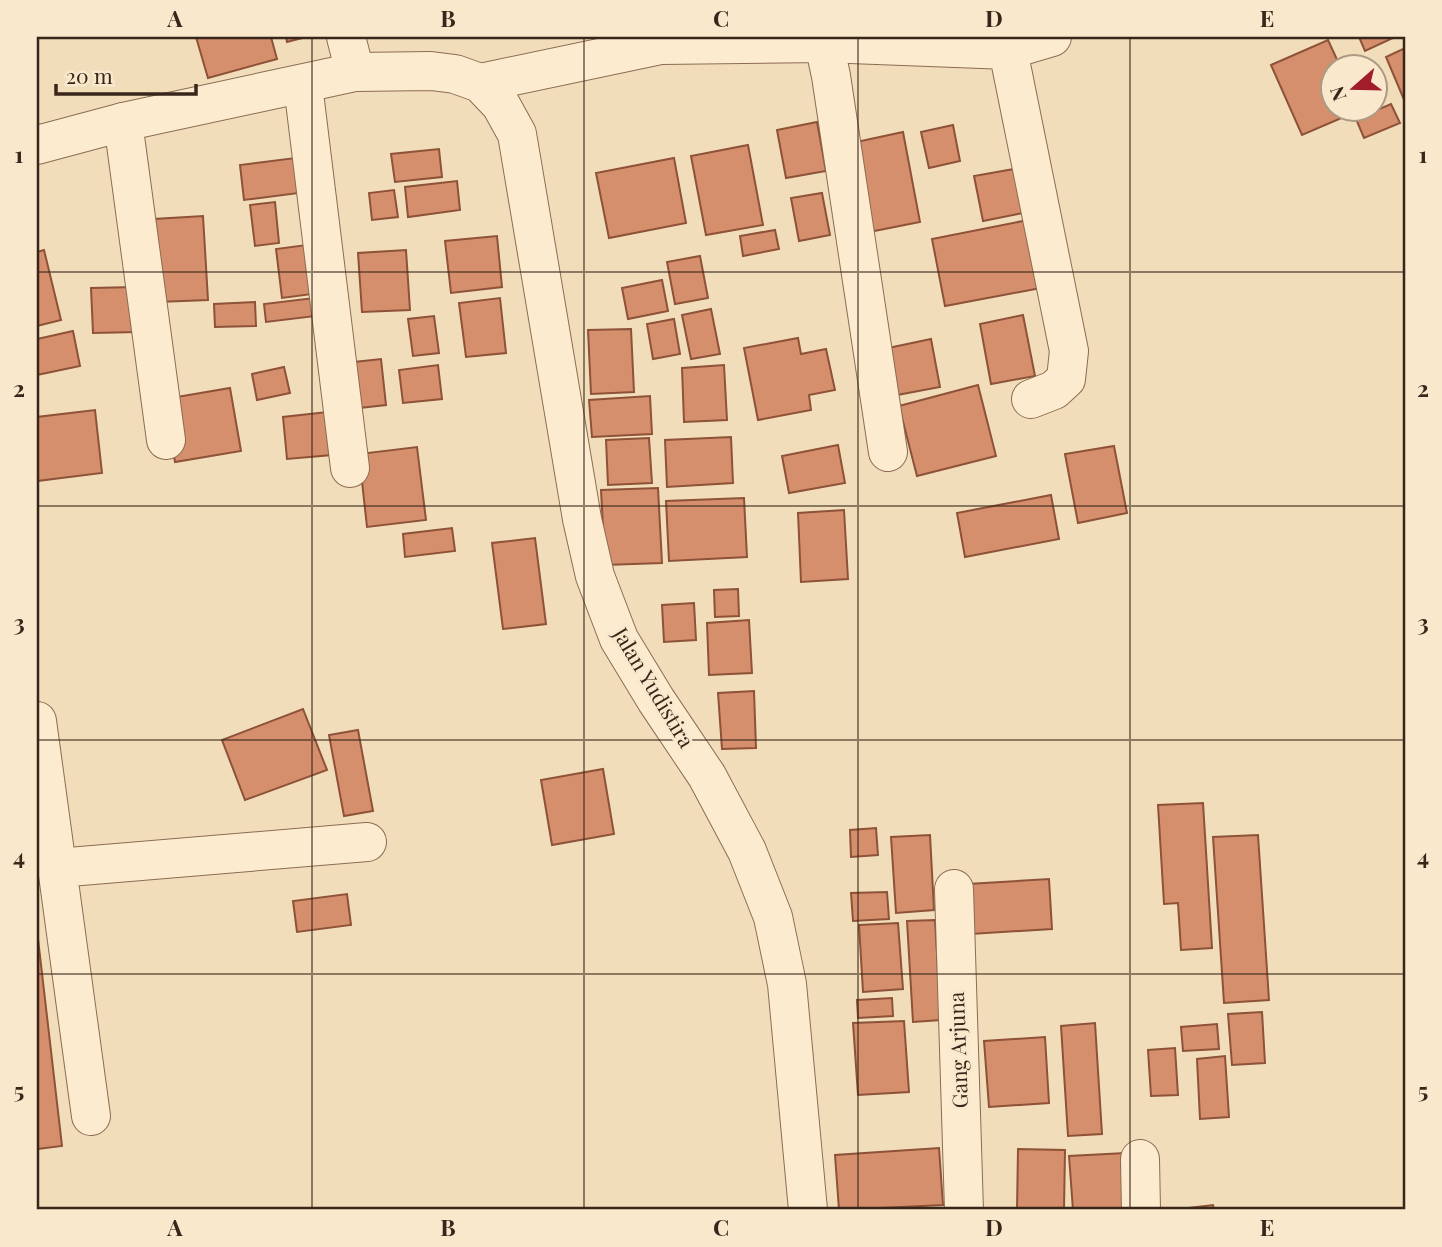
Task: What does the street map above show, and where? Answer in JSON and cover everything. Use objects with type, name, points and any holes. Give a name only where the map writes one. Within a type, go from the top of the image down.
[{"type":"street","points":[[37,145],[123,122],[303,85],[350,55],[455,74],[480,83],[660,41],[824,43],[1008,50],[1052,37]]},
{"type":"street","points":[[824,43],[888,452]]},
{"type":"street","points":[[1008,50],[1069,351],[1066,379],[1054,390],[1031,399]]},
{"type":"street","name":"Jalan Yudistira","points":[[480,83],[501,104],[517,134],[582,519],[595,576],[619,639],[707,776],[747,851],[773,916],[787,984],[808,1210]]},
{"type":"street","points":[[303,85],[350,468]]},
{"type":"street","points":[[123,122],[166,440]]},
{"type":"street","points":[[37,721],[91,1116]]},
{"type":"street","points":[[57,868],[367,842]]},
{"type":"street","name":"Gang Arjuna","points":[[954,889],[964,1210]]},
{"type":"street","points":[[1140,1159],[1141,1210]]},
{"type":"building","points":[[196,37],[271,37],[277,59],[208,78]]},
{"type":"building","points":[[286,37],[306,37],[287,42]]},
{"type":"building","points":[[1359,37],[1392,37],[1393,38],[1365,51]]},
{"type":"building","points":[[1328,40],[1334,52],[1320,52],[1320,122],[1332,122],[1302,135],[1271,65]]},
{"type":"building","points":[[1405,48],[1405,102],[1390,66],[1390,55]]},
{"type":"building","points":[[1390,104],[1400,123],[1364,138],[1357,122],[1390,122]]},
{"type":"building","points":[[817,122],[826,171],[786,178],[777,130]]},
{"type":"building","points":[[953,125],[960,161],[929,168],[921,132]]},
{"type":"building","points":[[903,132],[920,222],[859,234],[847,144]]},
{"type":"building","points":[[748,145],[763,225],[706,235],[691,156]]},
{"type":"building","points":[[439,149],[442,177],[395,182],[391,154]]},
{"type":"building","points":[[295,158],[299,193],[244,200],[240,165]]},
{"type":"building","points":[[674,158],[686,223],[609,238],[596,173]]},
{"type":"building","points":[[1014,169],[1023,213],[983,221],[974,176]]},
{"type":"building","points":[[457,181],[460,210],[408,217],[405,187]]},
{"type":"building","points":[[394,190],[398,217],[372,220],[369,193]]},
{"type":"building","points":[[822,193],[830,235],[799,241],[791,198]]},
{"type":"building","points":[[275,202],[279,243],[255,246],[250,205]]},
{"type":"building","points":[[203,216],[208,300],[158,302],[154,219]]},
{"type":"building","points":[[1028,220],[1041,288],[945,306],[932,239]]},
{"type":"building","points":[[775,230],[779,249],[743,256],[740,236]]},
{"type":"building","points":[[497,236],[502,287],[451,293],[445,241]]},
{"type":"building","points":[[314,244],[320,293],[282,298],[276,249]]},
{"type":"building","points":[[44,250],[61,320],[37,326],[37,252]]},
{"type":"building","points":[[406,250],[410,310],[362,312],[358,253]]},
{"type":"building","points":[[700,256],[708,298],[675,304],[667,262]]},
{"type":"building","points":[[662,280],[668,311],[628,319],[622,288]]},
{"type":"building","points":[[135,287],[137,332],[93,333],[91,288]]},
{"type":"building","points":[[322,297],[324,315],[266,322],[264,304]]},
{"type":"building","points":[[500,298],[506,353],[466,357],[459,303]]},
{"type":"building","points":[[255,302],[256,326],[215,327],[214,304]]},
{"type":"building","points":[[711,309],[720,354],[691,359],[682,315]]},
{"type":"building","points":[[1023,315],[1035,376],[991,384],[980,324]]},
{"type":"building","points":[[434,316],[439,353],[413,356],[408,319]]},
{"type":"building","points":[[674,319],[680,354],[653,359],[647,324]]},
{"type":"building","points":[[631,329],[634,392],[591,394],[588,330]]},
{"type":"building","points":[[73,331],[80,366],[37,375],[37,339]]},
{"type":"building","points":[[798,338],[801,354],[826,349],[835,390],[809,395],[811,410],[758,420],[744,348]]},
{"type":"building","points":[[931,339],[940,387],[897,395],[888,348]]},
{"type":"building","points":[[381,359],[386,405],[351,409],[345,363]]},
{"type":"building","points":[[438,365],[442,399],[403,403],[399,370]]},
{"type":"building","points":[[724,365],[727,420],[684,422],[682,368]]},
{"type":"building","points":[[284,367],[290,393],[257,400],[252,374]]},
{"type":"building","points":[[978,385],[996,456],[917,476],[899,406]]},
{"type":"building","points":[[230,388],[241,451],[175,462],[165,399]]},
{"type":"building","points":[[650,396],[652,434],[592,437],[589,400]]},
{"type":"building","points":[[95,410],[102,473],[37,481],[37,417]]},
{"type":"building","points":[[327,412],[332,455],[287,459],[283,417]]},
{"type":"building","points":[[731,437],[733,483],[667,487],[665,440]]},
{"type":"building","points":[[649,438],[652,483],[608,485],[606,440]]},
{"type":"building","points":[[838,445],[845,483],[789,493],[782,456]]},
{"type":"building","points":[[1114,446],[1127,513],[1078,523],[1065,454]]},
{"type":"building","points":[[417,447],[426,520],[367,527],[359,454]]},
{"type":"building","points":[[658,488],[662,563],[605,565],[601,490]]},
{"type":"building","points":[[1051,495],[1059,539],[965,557],[957,513]]},
{"type":"building","points":[[744,498],[747,557],[669,561],[666,501]]},
{"type":"building","points":[[844,510],[848,579],[801,582],[798,513]]},
{"type":"building","points":[[452,528],[455,551],[405,557],[403,534]]},
{"type":"building","points":[[535,538],[546,624],[503,629],[492,543]]},
{"type":"building","points":[[738,589],[739,616],[715,617],[714,590]]},
{"type":"building","points":[[694,603],[696,640],[664,642],[662,605]]},
{"type":"building","points":[[749,620],[752,673],[709,675],[707,623]]},
{"type":"building","points":[[754,691],[756,748],[722,749],[718,693]]},
{"type":"building","points":[[303,709],[327,770],[245,800],[222,740]]},
{"type":"building","points":[[358,730],[373,811],[344,816],[329,735]]},
{"type":"building","points":[[603,769],[614,834],[552,845],[541,780]]},
{"type":"building","points":[[1203,803],[1212,948],[1181,950],[1178,903],[1164,904],[1158,805]]},
{"type":"building","points":[[876,828],[878,855],[851,857],[850,830]]},
{"type":"building","points":[[930,835],[934,910],[896,913],[891,837]]},
{"type":"building","points":[[1258,835],[1269,1000],[1224,1003],[1213,837]]},
{"type":"building","points":[[1049,879],[1052,929],[971,934],[968,884]]},
{"type":"building","points":[[887,892],[889,919],[853,921],[851,893]]},
{"type":"building","points":[[347,894],[351,925],[297,932],[293,901]]},
{"type":"building","points":[[935,920],[941,1020],[913,1022],[907,921]]},
{"type":"building","points":[[898,923],[903,989],[863,992],[859,925]]},
{"type":"building","points":[[37,930],[62,1146],[37,1149]]},
{"type":"building","points":[[892,998],[893,1016],[858,1018],[857,1000]]},
{"type":"building","points":[[1262,1012],[1265,1063],[1232,1065],[1228,1014]]},
{"type":"building","points":[[904,1021],[909,1092],[858,1095],[853,1023]]},
{"type":"building","points":[[1095,1023],[1102,1134],[1068,1136],[1061,1026]]},
{"type":"building","points":[[1217,1024],[1219,1049],[1183,1051],[1181,1027]]},
{"type":"building","points":[[1045,1037],[1049,1103],[989,1107],[984,1041]]},
{"type":"building","points":[[1175,1048],[1178,1095],[1151,1096],[1148,1050]]},
{"type":"building","points":[[1225,1056],[1229,1117],[1200,1119],[1197,1059]]},
{"type":"building","points":[[939,1148],[943,1205],[839,1210],[835,1155]]},
{"type":"building","points":[[1018,1149],[1065,1150],[1064,1210],[1017,1210]]},
{"type":"building","points":[[1125,1153],[1128,1210],[1073,1210],[1069,1156]]},
{"type":"building","points":[[1213,1205],[1214,1210],[1171,1210]]}]
